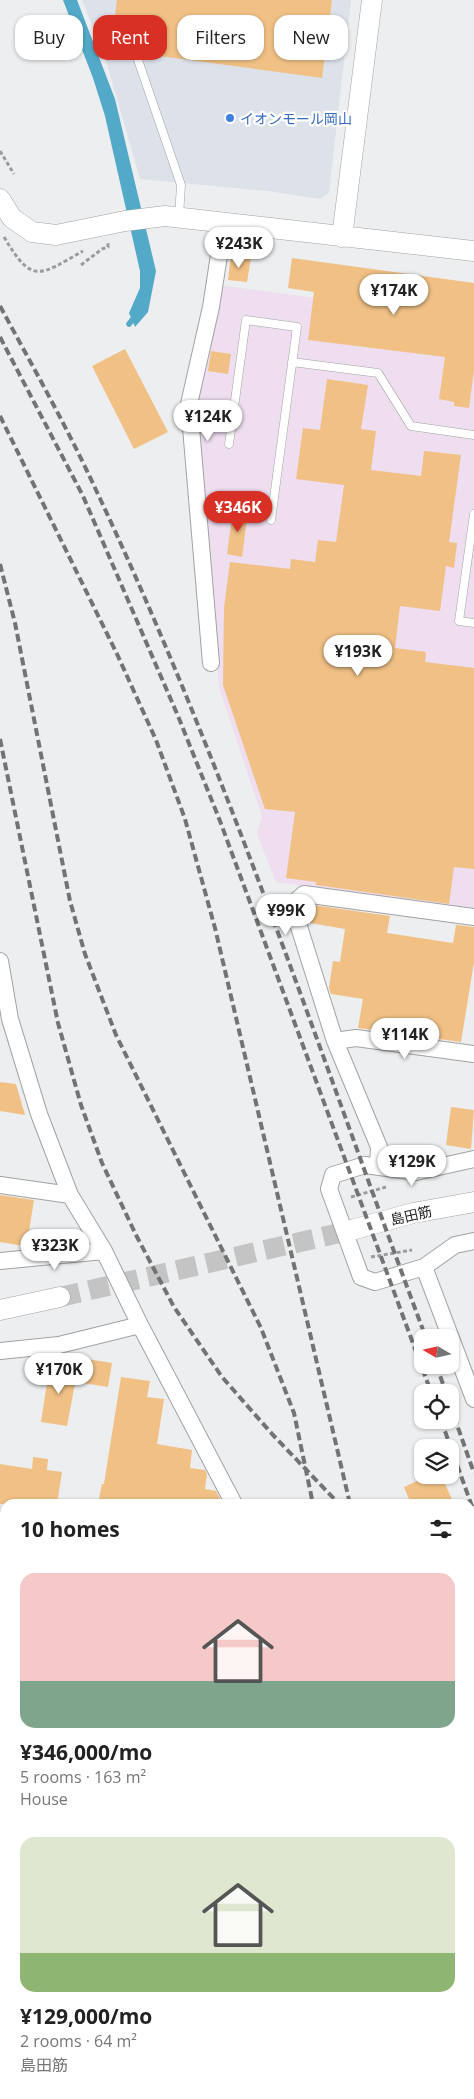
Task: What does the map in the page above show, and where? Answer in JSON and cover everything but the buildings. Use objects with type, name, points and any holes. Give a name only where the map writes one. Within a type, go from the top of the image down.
[{"type":"street","points":[[342,237],[372,0]]},
{"type":"street","points":[[0,199],[12,218],[32,232],[56,235],[125,221],[165,216],[474,251]]},
{"type":"street","points":[[211,663],[189,404],[211,307],[224,223]]},
{"type":"street","points":[[378,1167],[379,1147],[335,1041],[295,914],[295,902],[304,894],[474,917]]},
{"type":"street","points":[[0,961],[5,1018],[70,1195],[104,1251],[140,1325],[231,1499]]},
{"type":"street","points":[[335,1041],[356,1038],[474,1054]]},
{"type":"street","points":[[474,1159],[416,1172],[365,1165],[333,1175],[329,1189],[361,1277],[375,1282],[424,1267],[455,1244],[474,1241]]},
{"type":"street","points":[[0,1185],[70,1195]]},
{"type":"street","name":"島田筋","points":[[348,1231],[414,1213],[474,1202]]},
{"type":"street","points":[[0,1261],[104,1251]]},
{"type":"street","points":[[424,1267],[474,1399]]},
{"type":"street","points":[[0,1310],[60,1297]]},
{"type":"street","points":[[0,1351],[59,1345],[140,1325]]},
{"type":"lane","points":[[138,60],[181,185],[179,218]]},
{"type":"lane","points":[[230,444],[246,320],[297,327],[272,520]]},
{"type":"lane","points":[[292,362],[378,373],[411,426],[474,434]]},
{"type":"lane","points":[[474,514],[459,622],[474,624]]},
{"type":"path","points":[[0,151],[14,174]]},
{"type":"path","points":[[81,265],[102,249],[108,247],[108,242]]},
{"type":"path","points":[[348,1198],[379,1189]]},
{"type":"path","points":[[366,1258],[401,1252]]},
{"type":"shaded area","name":"イオンモール岡山","points":[[82,0],[351,0],[348,26],[348,15],[274,15],[274,60],[344,60],[329,193],[320,199],[268,191],[140,179],[106,60],[167,60],[167,15],[93,15],[93,27]]},
{"type":"shaded area","points":[[219,285],[474,319],[474,909],[276,882],[257,834],[262,816],[219,687],[214,599],[195,402]]},
{"type":"water","points":[[63,0],[77,0],[83,15],[69,15]]},
{"type":"water","points":[[83,16],[93,42],[93,60],[100,60],[115,99],[156,271],[148,312],[135,327],[129,313],[140,288],[140,271],[105,116],[83,52]]},
{"type":"waterway","points":[[129,324],[136,315]]},
{"type":"tunnel","points":[[60,1297],[348,1231]]},
{"type":"railway","points":[[0,306],[50,397],[85,467],[143,593],[187,698],[270,910],[423,1329]]},
{"type":"railway","points":[[0,337],[83,496],[178,716],[220,821],[428,1384]]},
{"type":"railway","points":[[0,416],[117,654],[156,740],[185,819],[215,928],[349,1499]]},
{"type":"railway","points":[[0,564],[15,623],[70,901],[85,954],[116,1035],[261,1328],[294,1413],[312,1499]]},
{"type":"railway","points":[[0,739],[58,1023],[81,1105],[102,1163],[136,1235],[174,1307],[222,1377],[273,1435],[334,1499]]},
{"type":"railway","points":[[439,1374],[443,1384]]},
{"type":"railway","points":[[444,1429],[469,1499]]},
{"type":"railway","points":[[458,1429],[474,1473]]},
{"type":"place","name":"イオンモール岡山","points":[[230,118]]}]
